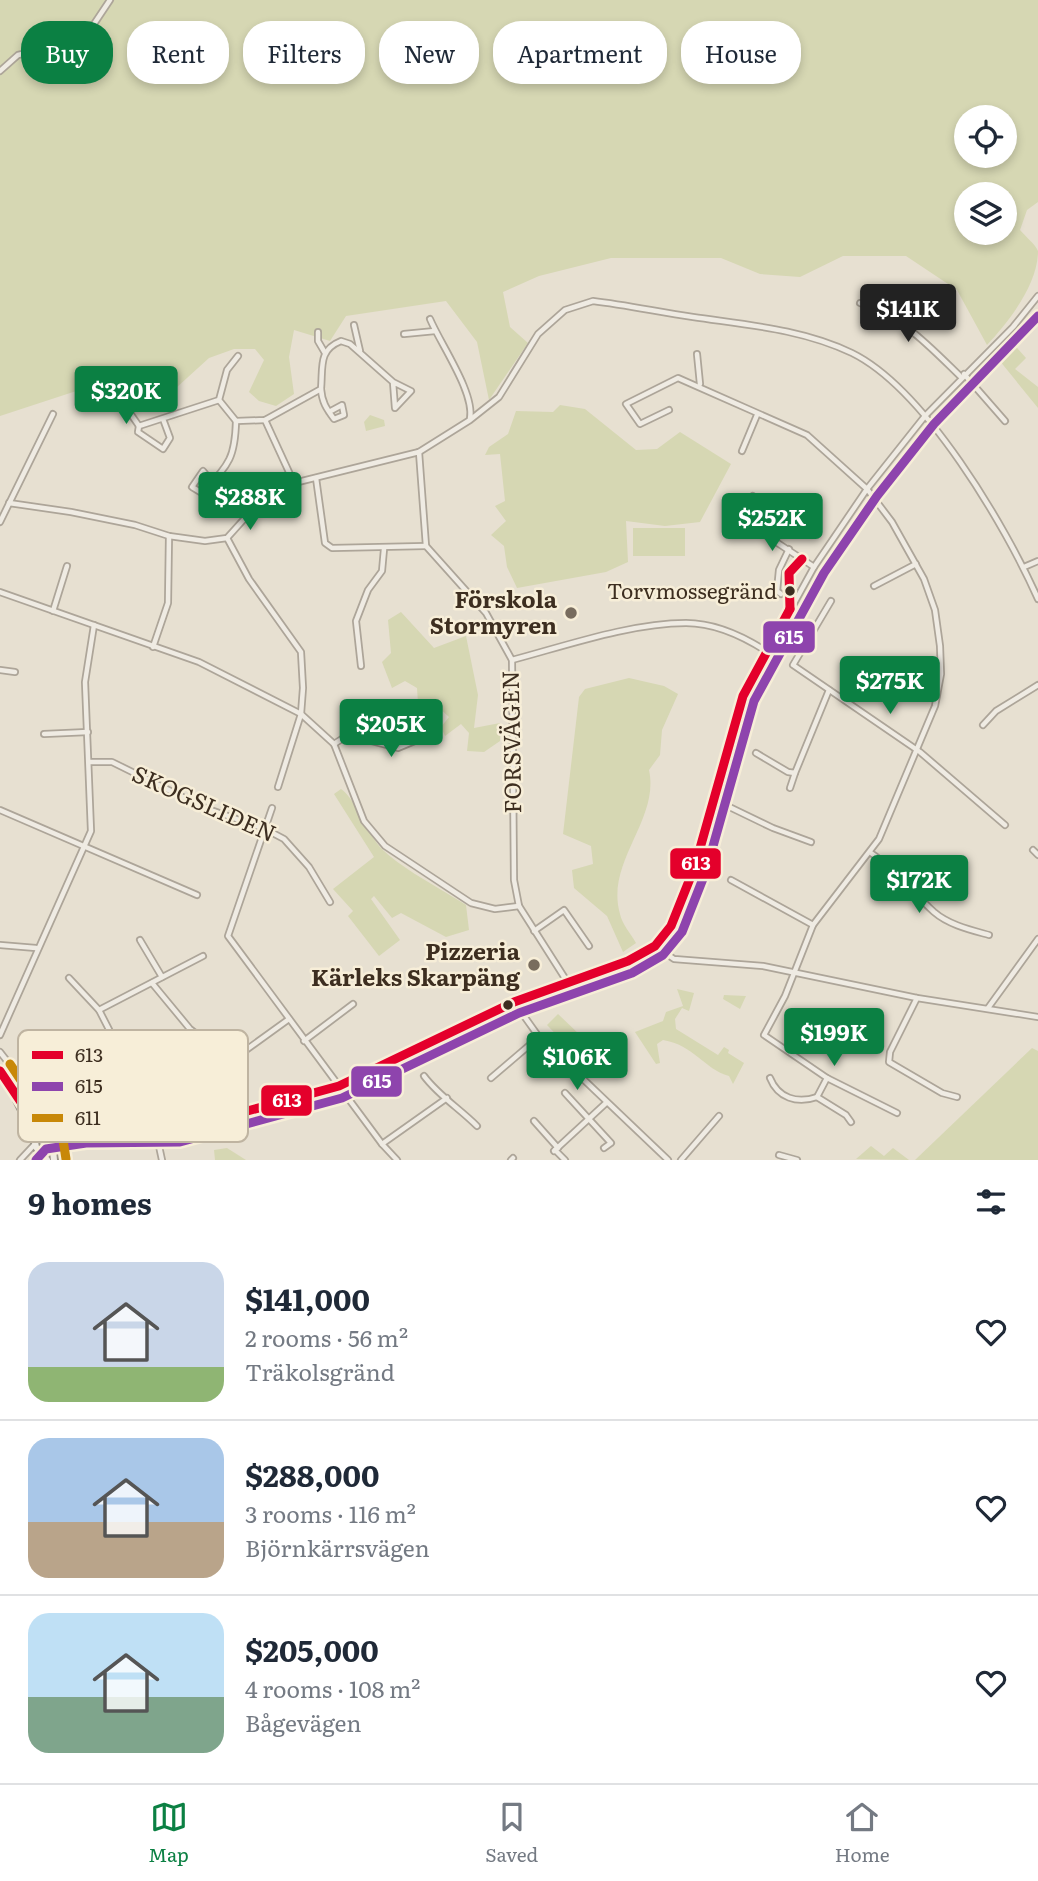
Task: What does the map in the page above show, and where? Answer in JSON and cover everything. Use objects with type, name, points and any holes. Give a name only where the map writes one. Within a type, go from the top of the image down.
[{"type":"main road","points":[[0,1071],[18,1096]]},
{"type":"main road","points":[[6,1079],[18,1104]]},
{"type":"main road","points":[[36,1142],[47,1160]]},
{"type":"main road","points":[[50,1142],[54,1160]]},
{"type":"main road","points":[[41,1153],[53,1148]]},
{"type":"street","points":[[0,71],[18,55],[78,41],[90,30],[110,0]]},
{"type":"street","points":[[248,1112],[339,1086],[514,1002],[628,961],[655,946],[670,926],[680,905],[715,800],[743,696],[765,651],[814,567],[867,489],[925,416],[1013,327],[1038,296]]},
{"type":"street","points":[[9,503],[104,519],[169,536],[205,541],[227,538],[256,508],[295,483],[419,452],[470,420],[499,397],[538,334],[565,310],[593,301],[813,337],[853,354],[886,373],[925,416],[1024,567],[1038,599]]},
{"type":"street","points":[[860,303],[886,311],[920,338],[963,375],[1005,421]]},
{"type":"street","points":[[430,319],[470,404],[470,420]]},
{"type":"street","points":[[354,325],[360,352]]},
{"type":"street","points":[[404,334],[435,331]]},
{"type":"street","points":[[318,332],[318,341],[325,353]]},
{"type":"street","points":[[329,412],[322,402],[321,389],[325,353],[329,345],[341,341],[360,352],[393,382],[411,391],[396,408],[393,382]]},
{"type":"street","points":[[697,354],[700,385]]},
{"type":"street","points":[[219,400],[228,370],[238,356]]},
{"type":"street","points":[[669,410],[640,424],[626,404],[678,377],[700,385],[757,415],[807,435],[867,489],[916,564],[935,610],[941,674],[935,705],[871,853],[813,925],[764,1035],[827,1078],[897,1113]]},
{"type":"street","points":[[236,421],[265,420],[321,389]]},
{"type":"street","points":[[139,426],[219,400]]},
{"type":"street","points":[[212,482],[203,471],[192,487],[202,493],[228,467],[235,450],[236,421],[219,400]]},
{"type":"street","points":[[130,413],[139,426],[138,432],[163,449],[170,438],[163,419]]},
{"type":"street","points":[[0,522],[52,414]]},
{"type":"street","points":[[742,451],[757,415]]},
{"type":"street","points":[[265,420],[295,483]]},
{"type":"street","points":[[316,478],[325,543],[332,548],[384,549],[426,546],[419,452]]},
{"type":"street","points":[[753,496],[740,517],[814,567]]},
{"type":"street","points":[[765,533],[783,504]]},
{"type":"street","points":[[153,647],[168,603],[169,536]]},
{"type":"street","points":[[227,538],[249,579],[300,652],[303,688],[301,714],[278,787]]},
{"type":"street","name":"FORSVÄGEN","points":[[426,546],[486,613],[512,660],[514,880],[519,906],[568,983]]},
{"type":"street","points":[[361,666],[356,621],[369,590],[382,571],[384,549]]},
{"type":"street","points":[[781,594],[776,591],[779,570],[789,549]]},
{"type":"street","points":[[1024,567],[1038,561]]},
{"type":"street","points":[[874,586],[916,564]]},
{"type":"street","points":[[53,611],[66,566]]},
{"type":"street","points":[[0,592],[199,662],[301,714],[334,744],[364,821],[385,846],[471,903],[495,909],[519,906]]},
{"type":"street","points":[[831,601],[793,665],[915,749],[1006,825]]},
{"type":"street","points":[[512,660],[652,627],[687,623],[735,633],[765,651]]},
{"type":"street","points":[[0,1035],[36,948],[91,831],[85,682],[94,625]]},
{"type":"street","points":[[0,670],[15,672]]},
{"type":"street","points":[[983,725],[996,711],[1038,685]]},
{"type":"street","points":[[789,788],[830,690]]},
{"type":"street","points":[[44,734],[88,732]]},
{"type":"street","points":[[334,744],[348,735],[398,748],[434,733]]},
{"type":"street","points":[[756,753],[788,772],[795,773]]},
{"type":"street","name":"SKOGSLIDEN","points":[[89,762],[112,762],[205,808],[265,829],[284,839],[322,885],[330,902]]},
{"type":"street","points":[[715,800],[773,828],[811,842]]},
{"type":"street","points":[[272,808],[228,936],[304,1041],[397,1160]]},
{"type":"street","points":[[0,810],[197,895]]},
{"type":"street","points":[[871,853],[902,876],[936,914],[960,927],[989,935]]},
{"type":"street","points":[[731,880],[813,925]]},
{"type":"street","points":[[534,931],[564,910],[589,946]]},
{"type":"street","points":[[140,940],[162,977]]},
{"type":"street","points":[[988,1008],[1037,942]]},
{"type":"street","points":[[0,945],[36,948]]},
{"type":"street","points":[[655,946],[674,959],[794,972],[917,998],[1038,1017]]},
{"type":"street","points":[[99,1010],[204,956]]},
{"type":"street","points":[[69,978],[99,1010],[109,1030]]},
{"type":"street","points":[[152,982],[193,1030]]},
{"type":"street","points":[[917,998],[890,1052],[889,1062],[942,1093],[957,1097]]},
{"type":"street","points":[[514,1002],[539,1037],[668,1160]]},
{"type":"street","points":[[304,1041],[353,1004]]},
{"type":"street","points":[[248,1049],[289,1019]]},
{"type":"street","points":[[491,1078],[539,1037]]},
{"type":"street","points":[[0,1052],[18,1075]]},
{"type":"street","points":[[424,1076],[436,1093],[447,1098],[477,1126]]},
{"type":"street","points":[[769,1078],[779,1092],[793,1100],[817,1097],[846,1115],[851,1122]]},
{"type":"street","points":[[817,1097],[827,1078]]},
{"type":"street","points":[[565,1093],[611,1143],[604,1148]]},
{"type":"street","points":[[382,1144],[447,1098]]},
{"type":"street","points":[[556,1149],[606,1103]]},
{"type":"street","points":[[681,1160],[719,1115]]},
{"type":"street","points":[[534,1121],[565,1160]]},
{"type":"street","points":[[22,1158],[36,1142]]},
{"type":"street","points":[[53,1148],[61,1142]]},
{"type":"street","points":[[158,1142],[162,1160]]},
{"type":"street","points":[[22,1158],[41,1153]]},
{"type":"street","points":[[779,1155],[797,1160]]},
{"type":"green space","points":[[0,0],[1038,0],[1038,202],[1027,210],[1020,230],[1038,251],[1037,264],[1020,303],[987,345],[957,290],[906,256],[843,256],[800,277],[760,274],[721,258],[611,258],[539,276],[503,292],[510,327],[528,343],[489,400],[477,342],[446,301],[346,316],[330,341],[294,330],[289,357],[294,394],[276,406],[259,401],[249,392],[264,360],[255,349],[234,349],[209,358],[176,388],[140,394],[119,377],[0,416]]},
{"type":"green space","points":[[1009,339],[1026,358],[1015,369],[1038,387],[1038,408],[995,355]]},
{"type":"green space","points":[[560,405],[585,409],[636,450],[657,449],[680,432],[731,464],[700,522],[665,526],[626,521],[628,562],[606,572],[517,588],[507,567],[504,546],[491,535],[506,521],[495,506],[505,501],[500,454],[485,455],[489,447],[508,434],[516,411],[553,412]]},
{"type":"green space","points":[[370,415],[384,420],[385,426],[366,431],[364,422]]},
{"type":"green space","points":[[633,528],[685,528],[685,556],[633,556]]},
{"type":"green space","points":[[401,612],[434,648],[466,636],[478,695],[474,728],[500,723],[500,741],[484,752],[467,751],[469,733],[461,724],[445,736],[441,727],[449,717],[437,706],[426,713],[418,703],[417,688],[405,681],[392,688],[382,662],[391,653],[388,620]]},
{"type":"green space","points":[[629,678],[664,686],[678,694],[662,730],[660,755],[649,770],[647,806],[620,877],[617,895],[620,914],[636,943],[623,952],[607,916],[574,888],[572,870],[593,864],[591,846],[563,834],[579,697],[585,689]]},
{"type":"green space","points":[[341,789],[351,800],[380,847],[409,870],[466,905],[469,930],[446,937],[401,913],[392,918],[374,896],[371,899],[400,940],[379,956],[348,916],[353,911],[333,889],[374,857],[334,794]]},
{"type":"green space","points":[[677,989],[694,993],[689,1011],[682,1008],[675,1019],[676,1029],[718,1055],[724,1047],[729,1050],[728,1053],[744,1063],[733,1084],[729,1076],[712,1068],[691,1052],[663,1040],[657,1044],[660,1063],[656,1064],[635,1032],[663,1021],[666,1012],[683,1006]]},
{"type":"green space","points":[[724,995],[746,996],[740,1009],[723,999]]},
{"type":"green space","points":[[558,1014],[581,1036],[569,1048],[547,1025]]},
{"type":"green space","points":[[584,1039],[601,1056],[590,1067],[573,1051]]},
{"type":"green space","points":[[1032,1048],[1038,1051],[1038,1160],[915,1160]]},
{"type":"green space","points":[[871,1146],[884,1156],[893,1148],[909,1160],[856,1159]]},
{"type":"green space","points":[[227,1148],[246,1160],[215,1160],[214,1150]]},
{"type":"transit line","name":"615","points":[[248,1124],[342,1098],[519,1013],[632,973],[663,955],[682,932],[706,871],[754,701],[824,573],[877,496],[934,424],[1038,316]]},
{"type":"transit line","name":"613","points":[[790,609],[789,573],[802,559]]},
{"type":"transit line","name":"613","points":[[248,1111],[339,1086],[514,1002],[628,961],[655,946],[671,926],[695,866],[743,696],[790,609]]},
{"type":"transit line","name":"611","points":[[10,1064],[18,1076]]},
{"type":"transit line","name":"613","points":[[0,1071],[18,1098]]},
{"type":"transit line","name":"611","points":[[63,1142],[66,1159]]},
{"type":"transit line","name":"615","points":[[36,1160],[46,1149],[86,1143],[180,1142]]},
{"type":"place","name":"Torvmossegränd","points":[[790,591]]},
{"type":"place","name":"Förskola Stormyren","points":[[571,613]]},
{"type":"place","name":"Pizzeria Kärleks Skarpäng","points":[[534,965]]}]
